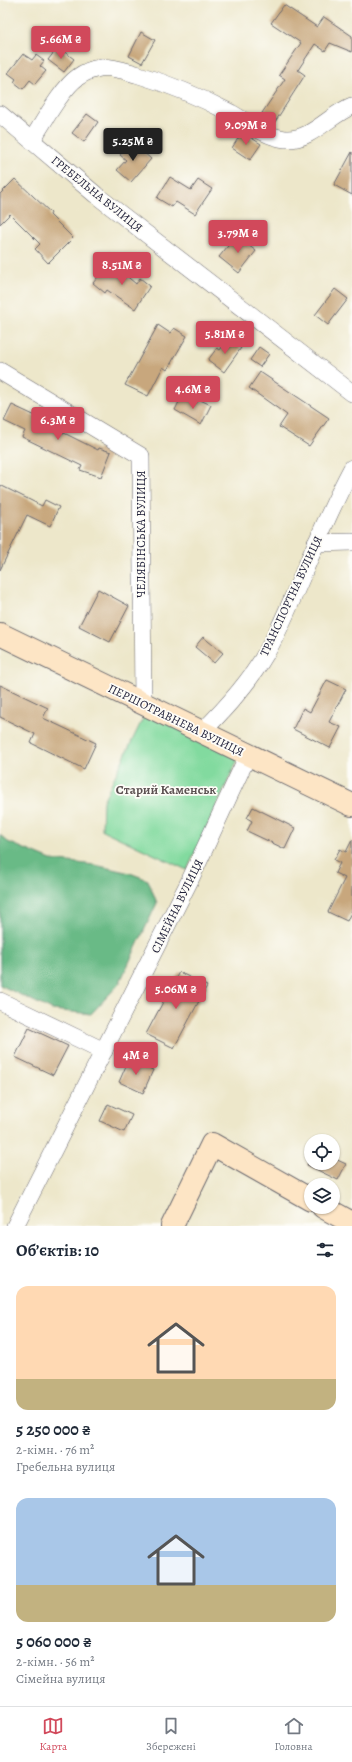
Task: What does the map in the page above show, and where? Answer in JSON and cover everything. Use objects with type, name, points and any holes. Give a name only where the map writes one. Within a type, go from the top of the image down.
[{"type":"street","points":[[32,140],[61,95],[76,78],[88,70],[102,67],[120,70],[165,83],[200,97],[269,134],[285,139],[304,136],[344,109],[352,106]]},
{"type":"street","name":"ГРЕБЕЛЬНА ВУЛИЦЯ","points":[[0,114],[96,195],[352,393]]},
{"type":"street","name":"ЧЕЛЯБІНСЬКА ВУЛИЦЯ","points":[[0,371],[141,456],[143,704]]},
{"type":"street","name":"ТРАНСПОРТНА ВУЛИЦЯ","points":[[202,732],[225,709],[246,683],[265,655],[281,625],[332,505],[352,468]]},
{"type":"street","points":[[316,543],[352,542]]},
{"type":"street","name":"ПЕРШОТРАВНЕВА ВУЛИЦЯ","points":[[0,634],[352,805]]},
{"type":"street","name":"СІМЕЙНА ВУЛИЦЯ","points":[[15,1226],[190,880],[248,755]]},
{"type":"street","points":[[0,1001],[104,1051]]},
{"type":"street","points":[[172,1226],[212,1144],[304,1196]]},
{"type":"street","points":[[336,1214],[352,1223]]},
{"type":"green space","points":[[146,712],[239,757],[187,870],[102,830],[103,801]]},
{"type":"green space","points":[[0,835],[8,842],[51,860],[95,865],[130,873],[148,880],[157,903],[119,984],[91,1014],[52,1010],[0,985]]},
{"type":"building","points":[[284,5],[317,27],[324,17],[352,36],[352,52],[330,43],[325,51],[315,44],[298,70],[305,75],[275,122],[262,113],[285,79],[279,75],[301,43],[271,23]]},
{"type":"building","points":[[141,32],[155,40],[142,63],[129,56]]},
{"type":"building","points":[[58,47],[74,59],[64,72],[48,60]]},
{"type":"building","points":[[23,54],[32,60],[36,55],[44,61],[40,66],[46,71],[35,84],[30,80],[23,89],[14,82],[16,79],[8,73]]},
{"type":"building","points":[[87,114],[98,122],[84,142],[72,133]]},
{"type":"building","points":[[242,132],[261,144],[250,160],[232,148]]},
{"type":"building","points":[[132,142],[151,159],[131,182],[117,170],[126,160],[120,155]]},
{"type":"building","points":[[352,152],[352,195],[334,185]]},
{"type":"building","points":[[170,177],[191,190],[198,180],[212,189],[195,214],[176,202],[172,207],[157,198]]},
{"type":"building","points":[[15,179],[51,213],[50,215],[73,238],[48,263],[35,249],[40,244],[10,214],[0,224],[0,194]]},
{"type":"building","points":[[236,236],[256,251],[239,273],[219,257]]},
{"type":"building","points":[[110,262],[136,284],[140,278],[150,286],[135,309],[107,290],[105,293],[93,283]]},
{"type":"building","points":[[335,289],[348,299],[328,325],[315,315]]},
{"type":"building","points":[[158,325],[170,333],[174,328],[187,336],[167,370],[163,367],[148,396],[125,385]]},
{"type":"building","points":[[228,339],[241,348],[224,372],[208,360],[217,348],[220,350]]},
{"type":"building","points":[[259,347],[269,354],[260,367],[250,360]]},
{"type":"building","points":[[260,372],[329,418],[309,446],[279,427],[287,415],[249,388]]},
{"type":"building","points":[[182,396],[196,403],[198,399],[211,405],[201,425],[175,410]]},
{"type":"building","points":[[12,405],[40,418],[42,414],[56,420],[52,427],[98,450],[99,448],[111,452],[101,477],[80,470],[82,466],[22,437],[25,431],[4,421]]},
{"type":"building","points":[[0,485],[42,506],[45,500],[59,507],[50,526],[27,515],[0,570]]},
{"type":"building","points":[[98,589],[129,606],[110,642],[79,626]]},
{"type":"building","points":[[203,637],[223,653],[214,663],[195,647]]},
{"type":"building","points":[[327,680],[346,689],[329,722],[341,727],[330,748],[293,729],[303,708],[310,712]]},
{"type":"building","points":[[0,685],[48,708],[43,718],[96,743],[84,769],[31,743],[35,734],[0,717]]},
{"type":"building","points":[[253,807],[295,828],[285,849],[247,831],[252,821],[247,818]]},
{"type":"building","points":[[352,840],[352,910],[347,921],[328,912],[345,878],[335,873],[340,863],[334,860],[340,849],[346,852]]},
{"type":"building","points":[[179,972],[207,986],[174,1048],[146,1034]]},
{"type":"building","points":[[29,1028],[68,1046],[53,1075],[15,1057]]},
{"type":"building","points":[[129,1059],[153,1070],[143,1093],[119,1082]]},
{"type":"building","points":[[108,1104],[132,1115],[124,1132],[100,1121]]},
{"type":"building","points":[[340,1161],[346,1164],[339,1178],[334,1178],[317,1170],[340,1170]]},
{"type":"district","name":"Старий Каменськ","points":[[166,789]]}]
